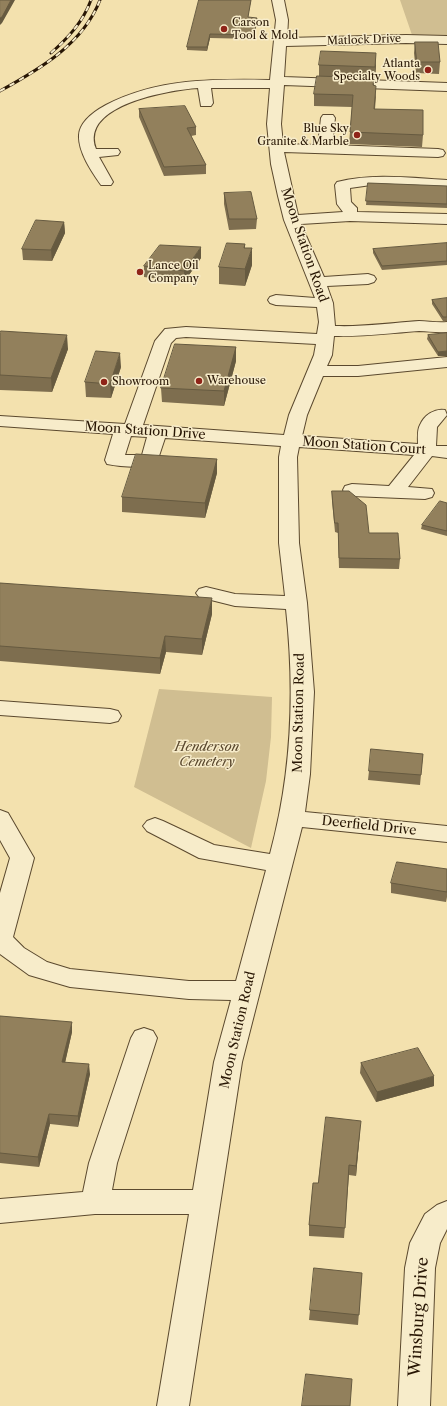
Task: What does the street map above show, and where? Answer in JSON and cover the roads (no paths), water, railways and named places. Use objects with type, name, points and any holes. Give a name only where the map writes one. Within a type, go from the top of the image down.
[{"type":"street","name":"Moon Station Road","points":[[173,1406],[228,1062],[292,818],[298,774],[303,692],[302,659],[297,603],[289,543],[288,457],[298,415],[317,371],[327,336],[325,303],[318,282],[292,220],[285,196],[276,148],[274,124],[282,20],[278,0]]},
{"type":"street","name":"Matlock Drive","points":[[281,42],[406,39],[447,40]]},
{"type":"street","points":[[106,182],[91,154],[86,141],[87,130],[94,120],[108,109],[127,100],[154,91],[204,85],[276,83],[447,87]]},
{"type":"street","points":[[204,85],[206,103]]},
{"type":"street","points":[[324,150],[328,118]]},
{"type":"street","points":[[276,148],[438,153]]},
{"type":"street","points":[[91,154],[113,152]]},
{"type":"street","points":[[350,216],[350,208],[344,204],[342,185],[371,181],[447,184]]},
{"type":"street","points":[[292,220],[350,216],[447,219]]},
{"type":"street","points":[[318,282],[368,279]]},
{"type":"street","points":[[276,300],[325,303]]},
{"type":"street","points":[[158,432],[149,461],[114,460],[128,430],[163,341],[172,333],[186,332],[327,336],[421,326],[433,328],[447,327]]},
{"type":"street","points":[[317,371],[358,371],[447,362]]},
{"type":"street","points":[[398,492],[399,485],[439,453],[428,426],[439,414]]},
{"type":"street","name":"Moon Station Drive","points":[[0,421],[291,440]]},
{"type":"street","name":"Moon Station Court","points":[[291,440],[439,453]]},
{"type":"street","points":[[352,490],[425,493]]},
{"type":"street","points":[[206,593],[235,600],[297,603]]},
{"type":"street","points":[[0,708],[110,716]]},
{"type":"street","points":[[0,818],[22,858],[0,938],[15,954],[38,969],[70,978],[189,990],[247,991]]},
{"type":"street","name":"Deerfield Drive","points":[[292,818],[447,834]]},
{"type":"street","points":[[155,826],[208,852],[280,864]]},
{"type":"street","points":[[95,1202],[103,1163],[144,1038]]},
{"type":"street","points":[[0,1211],[95,1202],[206,1202]]},
{"type":"street","name":"Winsburg Drive","points":[[414,1406],[420,1268],[424,1243],[436,1222],[447,1213]]},
{"type":"railway","points":[[51,53],[74,29],[84,15],[91,0]]},
{"type":"railway","points":[[0,91],[30,74],[59,54],[83,30],[100,0]]},
{"type":"place","name":"Carson Tool & Mold","points":[[224,29]]},
{"type":"place","name":"Atlanta Specialty Woods","points":[[428,70]]},
{"type":"place","name":"Blue Sky Granite & Marble","points":[[357,135]]},
{"type":"place","name":"Lance Oil Company","points":[[140,272]]},
{"type":"place","name":"Warehouse","points":[[199,381]]},
{"type":"place","name":"Showroom","points":[[104,382]]},
{"type":"park label","name":"Henderson Cemetery","points":[[207,754]]}]
